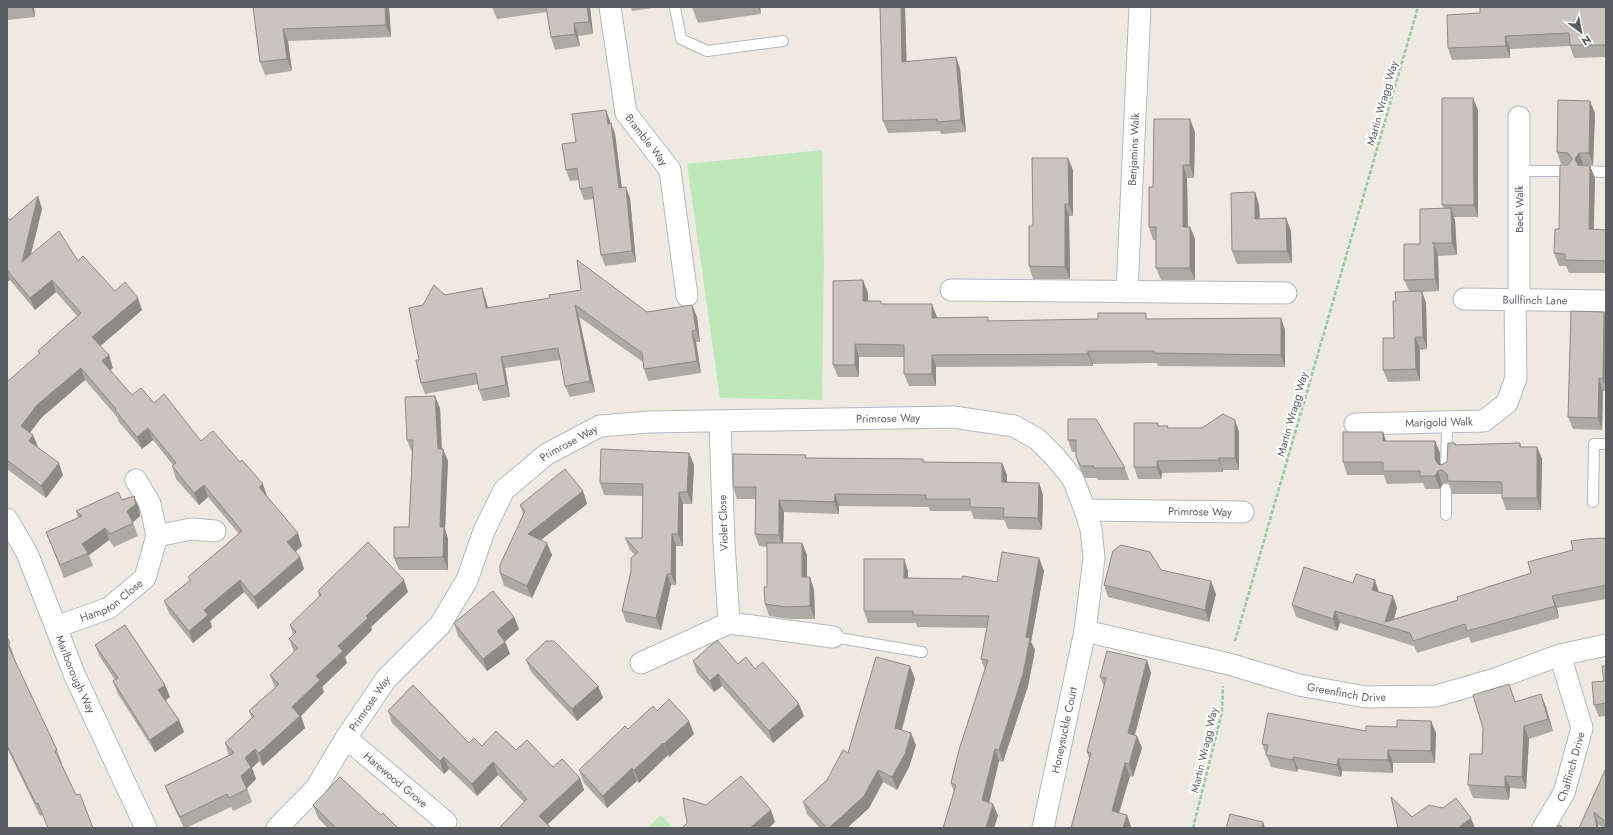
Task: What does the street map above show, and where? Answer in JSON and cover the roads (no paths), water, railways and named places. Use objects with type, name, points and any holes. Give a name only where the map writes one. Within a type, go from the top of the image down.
[{"type":"street","name":"Bramble Way","points":[[610,7],[626,113],[670,170],[687,296]]},
{"type":"street","name":"Benjamins Walk","points":[[1127,292],[1140,7]]},
{"type":"street","name":"Beck Walk","points":[[1517,300],[1519,117]]},
{"type":"street","points":[[951,290],[1286,292]]},
{"type":"street","name":"Bullfinch Lane","points":[[1464,299],[1606,301]]},
{"type":"street","name":"Marigold Walk","points":[[1355,424],[1484,421],[1507,403],[1516,378],[1517,300]]},
{"type":"street","name":"Primrose Way","points":[[277,828],[316,788],[346,738],[386,679],[440,625],[467,580],[484,531],[504,490],[547,454],[600,426],[649,422],[953,417],[1014,426],[1037,439],[1056,458],[1073,480],[1092,529],[1094,558],[1086,631]]},
{"type":"street","name":"Violet Close","points":[[720,422],[724,543],[729,623]]},
{"type":"street","name":"Hampton Close","points":[[56,627],[109,608],[145,578],[157,536],[150,504],[136,480]]},
{"type":"street","name":"Primrose Way","points":[[1085,510],[1243,512]]},
{"type":"street","name":"Marlborough Way","points":[[7,519],[27,553],[75,676],[146,828]]},
{"type":"street","points":[[157,536],[191,530],[215,531]]},
{"type":"street","points":[[641,663],[729,623],[833,637]]},
{"type":"street","name":"Greenfinch Drive","points":[[1086,631],[1229,664],[1299,685],[1366,697],[1436,696],[1495,680],[1560,655],[1606,645]]},
{"type":"street","name":"Honeysuckle Court","points":[[1043,828],[1086,631]]},
{"type":"street","name":"Chaffinch Drive","points":[[1543,828],[1564,793],[1582,728],[1560,655]]},
{"type":"street","name":"Harewood Grove","points":[[346,738],[446,822]]},
{"type":"lane","points":[[675,7],[681,39],[707,51],[784,41]]},
{"type":"lane","points":[[1519,171],[1570,171]]},
{"type":"lane","points":[[1586,171],[1606,172]]},
{"type":"lane","points":[[1446,472],[1447,422]]},
{"type":"lane","points":[[1593,502],[1594,444],[1606,444]]},
{"type":"lane","points":[[1446,489],[1446,515]]},
{"type":"lane","points":[[833,637],[922,652]]}]
